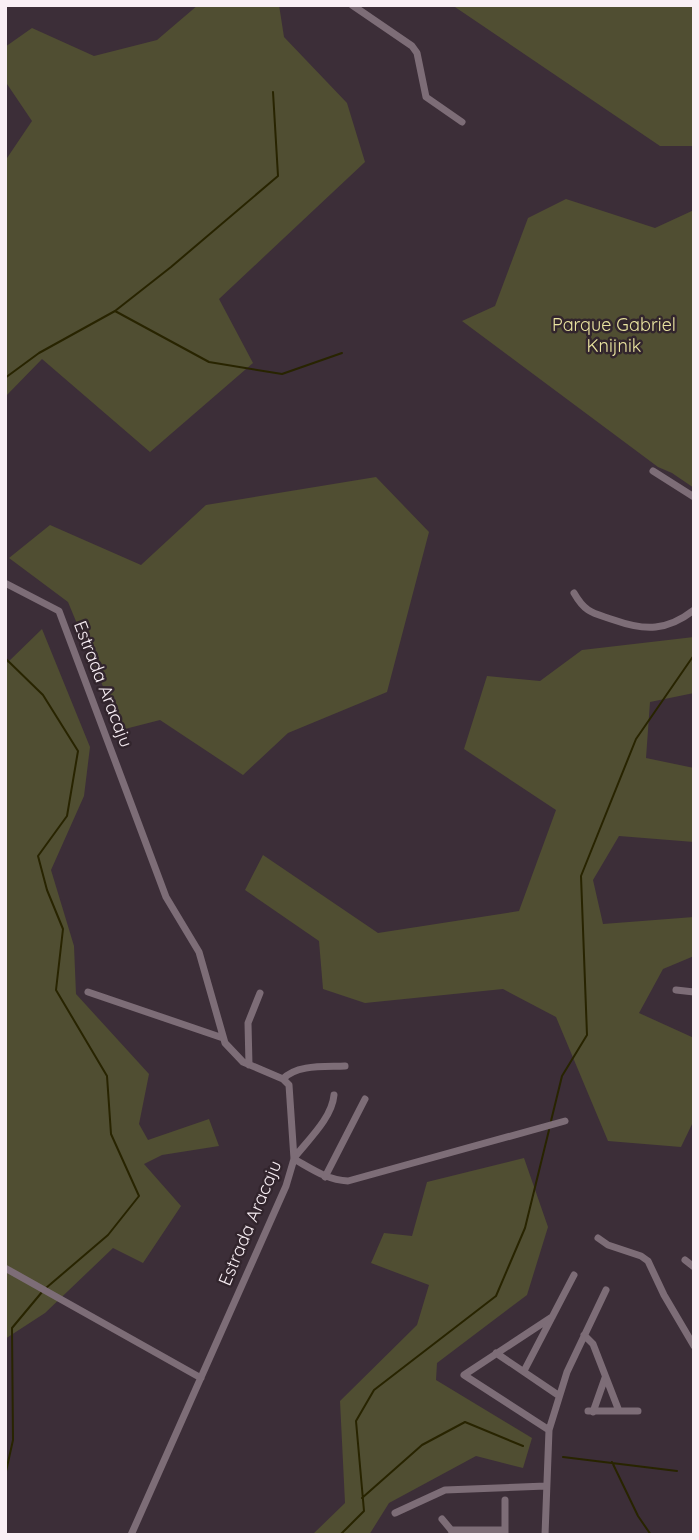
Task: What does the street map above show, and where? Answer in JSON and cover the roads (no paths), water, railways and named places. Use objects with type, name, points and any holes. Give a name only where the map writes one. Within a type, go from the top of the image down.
[{"type":"street","points":[[352,5],[412,46],[417,54],[426,97],[461,122]]},
{"type":"street","points":[[653,471],[694,497]]},
{"type":"street","name":"Estrada Aracaju","points":[[5,583],[59,611],[166,897],[199,952],[225,1043],[243,1062],[283,1079],[289,1085],[294,1159],[286,1185],[131,1535]]},
{"type":"street","points":[[574,593],[582,607],[591,613],[634,628],[674,623],[694,610]]},
{"type":"street","points":[[676,990],[694,992]]},
{"type":"street","points":[[88,992],[223,1038]]},
{"type":"street","points":[[249,1065],[248,1023],[260,993]]},
{"type":"street","points":[[283,1079],[291,1072],[300,1070],[345,1066]]},
{"type":"street","points":[[334,1094],[334,1103],[328,1113],[294,1159],[325,1177],[348,1181],[565,1121]]},
{"type":"street","points":[[325,1177],[365,1099]]},
{"type":"street","points":[[598,1238],[648,1261],[664,1296],[694,1346]]},
{"type":"street","points":[[685,1260],[694,1267]]},
{"type":"street","points":[[5,1269],[201,1377]]},
{"type":"street","points":[[524,1371],[574,1275]]},
{"type":"street","points":[[545,1535],[549,1430],[558,1395],[606,1290]]},
{"type":"street","points":[[549,1430],[464,1375],[552,1317]]},
{"type":"street","points":[[584,1335],[593,1344],[619,1411]]},
{"type":"street","points":[[496,1353],[558,1395]]},
{"type":"street","points":[[605,1378],[590,1411],[638,1410]]},
{"type":"street","points":[[395,1513],[445,1490],[546,1486]]},
{"type":"street","points":[[442,1519],[452,1532],[505,1532],[505,1500]]},
{"type":"waterway","points":[[5,378],[39,353],[115,311],[278,176],[273,92]]},
{"type":"waterway","points":[[115,311],[209,362],[282,374],[342,353]]},
{"type":"waterway","points":[[551,1121],[562,1076],[587,1035],[581,876],[636,739],[694,655]]},
{"type":"waterway","points":[[5,658],[43,695],[78,751],[67,816],[38,856],[47,890],[63,929],[56,990],[107,1076],[111,1134],[139,1196],[108,1235],[46,1288]]},
{"type":"waterway","points":[[340,1535],[364,1511],[356,1421],[374,1390],[496,1296],[525,1228],[549,1130]]},
{"type":"waterway","points":[[5,1476],[13,1440],[12,1328],[42,1292]]},
{"type":"waterway","points":[[362,1498],[422,1445],[465,1422],[523,1446]]},
{"type":"waterway","points":[[563,1457],[677,1471]]},
{"type":"waterway","points":[[612,1462],[638,1516],[651,1535]]},
{"type":"park label","name":"Parque Gabriel Knijnik","points":[[614,335]]}]
